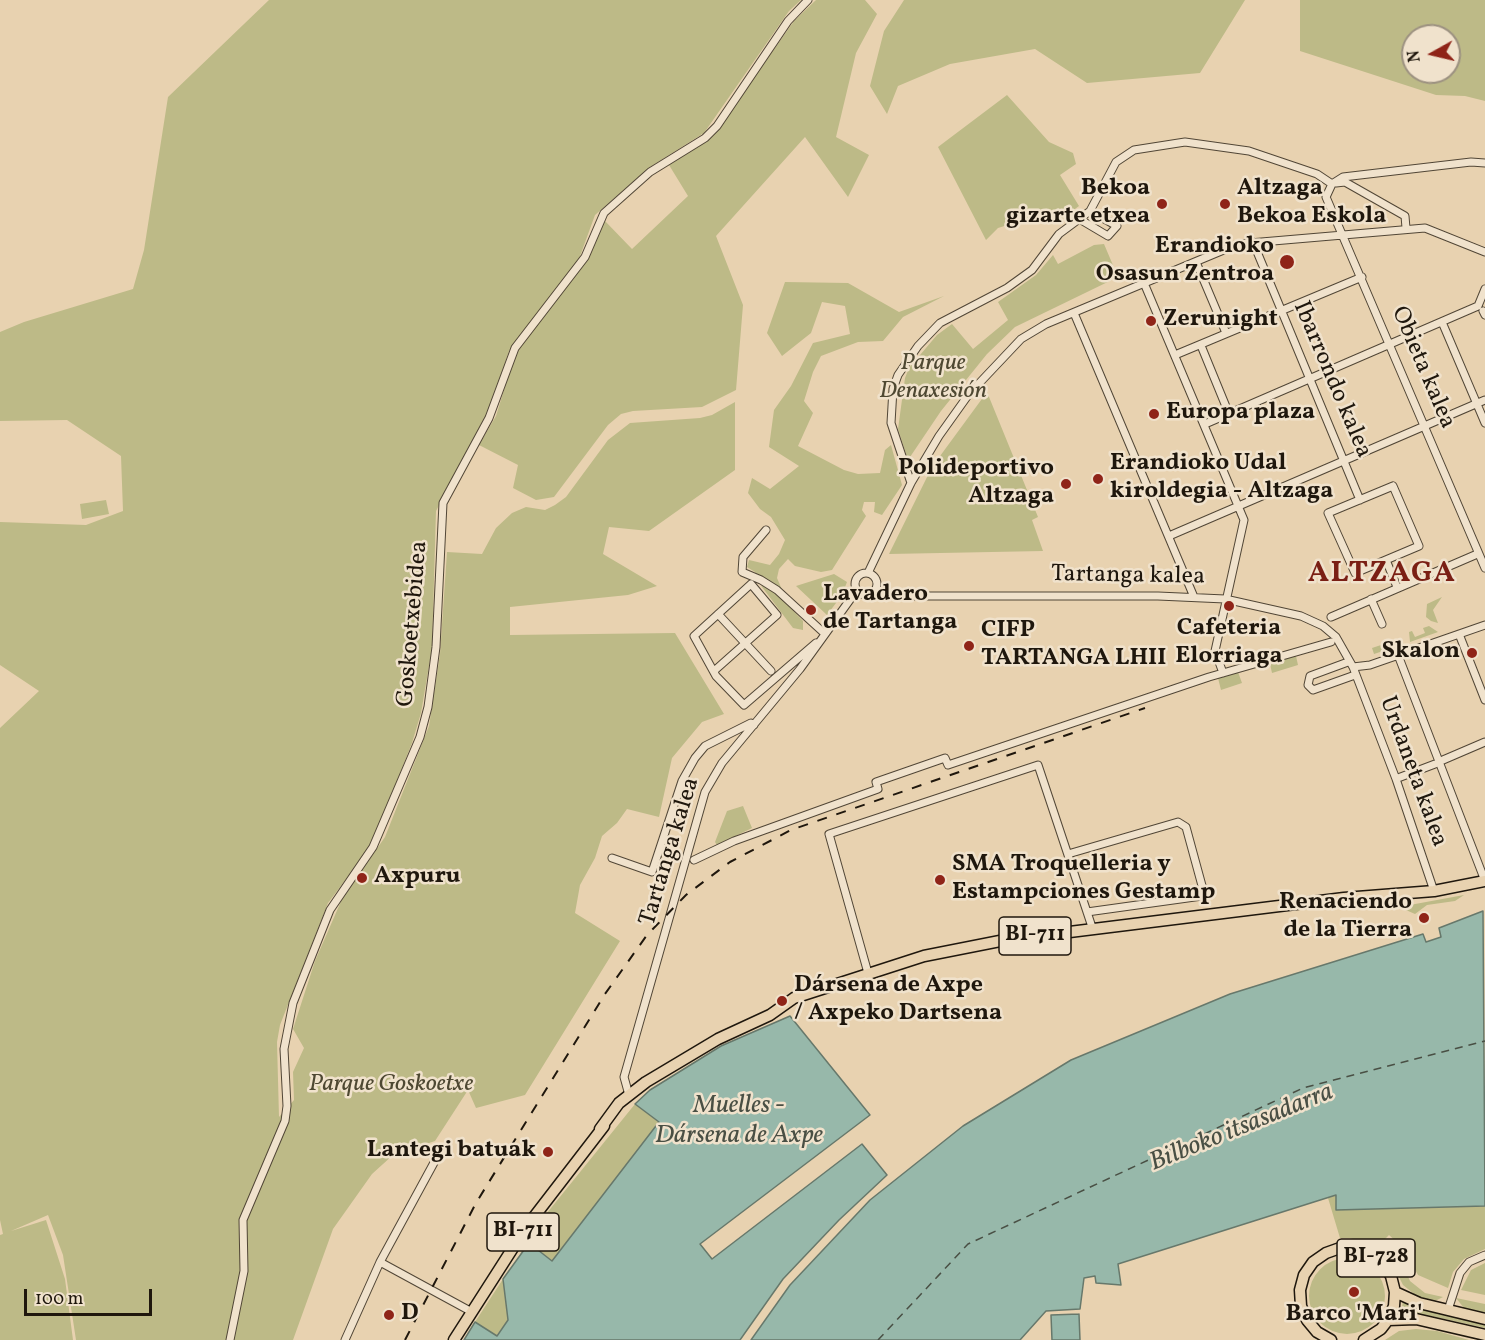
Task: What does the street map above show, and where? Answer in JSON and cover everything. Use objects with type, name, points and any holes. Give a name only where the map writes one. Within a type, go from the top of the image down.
[{"type":"main road","name":"BI-711","points":[[454,1340],[527,1226],[600,1129],[629,1095],[718,1039],[770,1015],[794,998],[952,949],[1344,898],[1434,891],[1485,881]]},
{"type":"main road","name":"BI-711","points":[[600,1129],[662,1073]]},
{"type":"main road","name":"BI-728","points":[[1331,1340],[1318,1336],[1304,1313],[1300,1290],[1304,1275],[1313,1262],[1326,1253],[1340,1248],[1356,1248],[1370,1254],[1387,1270],[1395,1292],[1394,1306],[1388,1320]]},
{"type":"main road","name":"BI-728","points":[[1395,1292],[1419,1303],[1485,1318]]},
{"type":"main road","points":[[1364,1340],[1381,1329],[1388,1320],[1416,1319],[1485,1335]]},
{"type":"street","name":"Goskoetxebidea","points":[[230,1340],[244,1271],[243,1220],[285,1121],[287,1106],[284,1049],[293,1003],[330,910],[373,847],[420,737],[428,707],[436,647],[443,503],[489,418],[515,348],[585,257],[604,213],[650,172],[705,138],[717,126],[788,21],[808,0]]},
{"type":"street","points":[[911,483],[891,423],[893,389],[898,375],[918,346],[940,323],[1007,288],[1032,270],[1059,234],[1081,220],[1090,211],[1116,162],[1134,150],[1185,142],[1250,151],[1317,174],[1332,184],[1345,182],[1405,216],[1406,228]]},
{"type":"street","points":[[1332,184],[1343,177],[1471,162],[1485,163]]},
{"type":"street","name":"Obieta kalea","points":[[1332,184],[1326,197],[1426,425],[1485,568]]},
{"type":"street","points":[[1081,220],[1108,236],[1117,226],[1090,211]]},
{"type":"street","points":[[868,573],[877,579],[876,590],[866,596],[857,590],[855,583],[858,576],[868,573],[911,483],[969,394],[1004,354],[1021,339],[1074,313],[1238,244],[1425,228],[1485,252]]},
{"type":"street","name":"Ibarrondo kalea","points":[[1253,242],[1360,500]]},
{"type":"street","points":[[1196,262],[1226,333]]},
{"type":"street","points":[[1175,355],[1362,277]]},
{"type":"street","points":[[1144,283],[1244,520],[1215,651],[1223,673]]},
{"type":"street","points":[[1205,424],[1442,322],[1483,310],[1485,289]]},
{"type":"street","points":[[1074,313],[1194,597]]},
{"type":"street","points":[[1442,322],[1485,423]]},
{"type":"street","points":[[1202,348],[1227,409]]},
{"type":"street","points":[[1169,536],[1485,400]]},
{"type":"street","points":[[1393,486],[1419,546],[1386,560],[1355,573],[1328,513],[1393,486]]},
{"type":"street","points":[[766,530],[743,557],[742,572],[777,590],[824,633]]},
{"type":"street","points":[[1331,617],[1475,555]]},
{"type":"street","points":[[1386,560],[1397,587]]},
{"type":"street","points":[[714,671],[777,615],[750,584],[694,636],[714,671],[744,705],[811,645],[819,642]]},
{"type":"street","name":"Tartanga kalea","points":[[629,1095],[624,1077],[705,792],[722,763],[800,669],[857,590]]},
{"type":"street","name":"Tartanga kalea","points":[[876,590],[893,596],[1225,599],[1311,619],[1329,630],[1341,645],[1352,668]]},
{"type":"street","points":[[1371,599],[1382,624]]},
{"type":"street","points":[[718,614],[771,671]]},
{"type":"street","points":[[1352,668],[1313,690],[1308,685],[1310,676],[1352,668],[1370,665],[1485,625]]},
{"type":"street","points":[[1459,634],[1485,700]]},
{"type":"street","points":[[694,860],[755,833],[878,789],[876,782],[945,758],[948,765],[1223,673],[1331,642]]},
{"type":"street","points":[[1398,655],[1485,881]]},
{"type":"street","name":"Urdaneta kalea","points":[[1352,668],[1396,779],[1434,891]]},
{"type":"street","points":[[612,858],[652,872],[682,781],[695,758],[705,746],[751,723],[754,724]]},
{"type":"street","points":[[1443,760],[1485,741]]},
{"type":"street","points":[[1398,778],[1435,764]]},
{"type":"street","points":[[868,974],[829,834],[1038,765],[1093,930]]},
{"type":"street","points":[[1068,854],[1178,822],[1184,824],[1204,893],[1202,896],[1087,912]]},
{"type":"street","points":[[345,1340],[380,1262],[436,1159]]},
{"type":"street","points":[[1448,1310],[1460,1273],[1469,1262],[1485,1255]]},
{"type":"street","points":[[380,1262],[472,1312]]},
{"type":"green space","name":"Parque Goskoetxe","points":[[269,0],[801,0],[789,11],[704,133],[650,167],[595,215],[579,259],[509,351],[491,405],[436,511],[432,648],[421,713],[412,743],[371,846],[328,903],[280,1025],[277,1042],[279,1117],[294,1100],[293,1072],[304,1048],[293,1029],[315,961],[342,899],[385,837],[429,726],[440,654],[447,552],[482,554],[496,528],[512,513],[526,507],[545,510],[555,505],[566,497],[608,440],[630,423],[700,418],[712,415],[735,402],[735,470],[649,531],[609,527],[603,554],[657,586],[628,595],[510,607],[510,635],[675,633],[724,714],[702,722],[672,758],[659,817],[627,809],[617,823],[602,836],[595,858],[580,885],[575,913],[620,941],[525,1095],[476,1108],[468,1090],[435,1141],[393,1155],[372,1174],[333,1229],[293,1340],[76,1340],[63,1255],[48,1215],[11,1231],[46,1220],[65,1279],[73,1340],[0,1340],[0,1235],[3,1234],[0,1220],[0,728],[39,691],[0,665],[0,522],[86,525],[123,511],[121,456],[67,420],[0,421],[0,332],[24,322],[133,289],[144,250],[168,97]]},
{"type":"green space","points":[[816,0],[865,0],[877,14],[856,53],[836,137],[869,155],[848,197],[805,137],[716,236],[743,305],[736,390],[702,407],[633,411],[621,414],[608,425],[554,497],[536,500],[513,488],[518,465],[479,445],[496,416],[515,354],[589,257],[599,228],[605,221],[632,249],[688,196],[669,165],[713,136],[794,21]]},
{"type":"green space","points":[[904,0],[1245,0],[1200,73],[1087,83],[1035,49],[950,64],[898,86],[887,114],[870,86],[884,31]]},
{"type":"green space","points":[[1300,0],[1485,0],[1485,101],[1465,96],[1436,95],[1402,84],[1461,84],[1461,24],[1401,24],[1401,84],[1300,51]]},
{"type":"green space","points":[[1007,95],[1049,142],[1073,153],[1076,164],[1060,175],[1079,206],[1060,220],[1052,211],[998,228],[986,240],[938,147]]},
{"type":"green space","name":"Parque Denaxesión","points":[[1104,244],[1118,277],[1015,327],[987,354],[941,411],[908,460],[898,429],[905,378],[909,368],[937,335],[952,324],[973,349],[1008,320],[998,302],[1036,275],[1053,255],[1058,264],[1094,245]]},
{"type":"green space","points":[[785,282],[848,283],[899,312],[944,296],[903,317],[883,341],[858,342],[821,356],[813,372],[804,401],[813,413],[798,446],[844,470],[858,474],[880,473],[885,450],[891,445],[902,485],[882,515],[874,512],[875,502],[864,502],[862,510],[866,516],[832,570],[821,572],[795,566],[788,559],[779,569],[777,578],[789,606],[803,621],[803,630],[793,628],[762,587],[755,572],[747,567],[749,560],[770,565],[779,554],[785,540],[771,517],[760,509],[748,493],[752,478],[770,489],[799,466],[769,447],[774,410],[791,386],[813,343],[850,334],[845,306],[822,302],[811,333],[782,356],[767,333]]},
{"type":"green space","points":[[987,392],[1038,517],[1032,520],[1043,551],[889,554],[932,467]]},
{"type":"green space","points":[[106,500],[109,514],[82,519],[80,504]]},
{"type":"green space","points":[[834,574],[847,582],[842,595],[827,615],[796,586]]},
{"type":"green space","points":[[1442,597],[1433,610],[1438,623],[1431,621],[1426,617],[1427,604]]},
{"type":"green space","points":[[1429,626],[1438,632],[1410,642],[1409,632],[1412,631],[1415,637],[1425,633],[1423,628]]},
{"type":"green space","points":[[1396,640],[1404,644],[1374,654],[1372,648]]},
{"type":"green space","points":[[1296,656],[1298,665],[1272,673],[1270,664]]},
{"type":"green space","points":[[1238,672],[1242,683],[1221,690],[1218,678]]},
{"type":"green space","points":[[743,806],[752,828],[717,845],[715,842],[727,811]]},
{"type":"green space","points":[[1464,895],[1455,901],[1427,905],[1415,914],[1399,907]]},
{"type":"green space","points":[[635,1104],[660,1121],[552,1261],[529,1243],[518,1259],[530,1234]]},
{"type":"green space","points":[[1336,1195],[1336,1210],[1485,1206],[1485,1249],[1464,1259],[1453,1272],[1448,1288],[1418,1275],[1404,1249],[1389,1235],[1382,1242],[1401,1261],[1410,1281],[1425,1293],[1443,1297],[1435,1301],[1418,1297],[1403,1285],[1394,1267],[1378,1247],[1350,1238],[1340,1238],[1328,1198]]},
{"type":"green space","points":[[1340,1258],[1354,1258],[1368,1264],[1379,1275],[1385,1289],[1382,1311],[1374,1323],[1354,1334],[1340,1334],[1326,1328],[1315,1317],[1309,1303],[1309,1289],[1315,1275],[1326,1264]]},
{"type":"green space","points":[[1485,1263],[1485,1295],[1461,1290],[1471,1270]]},
{"type":"green space","points":[[503,1279],[508,1320],[496,1336],[475,1322]]},
{"type":"green space","points":[[1456,1298],[1485,1304],[1485,1313],[1464,1308]]},
{"type":"green space","points":[[1403,1300],[1415,1307],[1485,1323],[1485,1328],[1431,1316],[1401,1314]]},
{"type":"green space","points":[[1416,1329],[1437,1331],[1469,1340],[1385,1340],[1399,1331]]},
{"type":"water","name":"Bilboko itsasadarra","points":[[1483,911],[1485,1206],[1336,1210],[1336,1195],[1118,1264],[1121,1285],[1096,1283],[1095,1276],[1084,1278],[1080,1309],[1046,1311],[1020,1340],[751,1340],[790,1285],[870,1200],[963,1126],[1071,1060],[1230,994],[1423,934],[1426,942],[1441,937],[1439,928]]},
{"type":"water","name":"Muelles - Dársena de Axpe","points":[[790,1016],[870,1115],[700,1244],[712,1259],[862,1144],[887,1175],[839,1220],[783,1279],[740,1340],[464,1340],[475,1322],[497,1336],[508,1320],[503,1279],[529,1243],[552,1261],[659,1122],[635,1104],[650,1090],[721,1046]]},
{"type":"water","points":[[1079,1314],[1080,1340],[1052,1340],[1051,1315]]},
{"type":"ferry route","points":[[878,1340],[968,1244],[1303,1088],[1485,1041]]},
{"type":"railway","points":[[405,1340],[476,1203],[605,994],[647,935],[686,895],[730,862],[791,830],[1145,708]]},
{"type":"place","name":"Bekoa gizarte etxea","points":[[1162,204]]},
{"type":"place","name":"Altzaga Bekoa Eskola","points":[[1225,204]]},
{"type":"place","name":"Erandioko Osasun Zentroa","points":[[1287,262]]},
{"type":"place","name":"Zerunight","points":[[1151,321]]},
{"type":"place","name":"Europa plaza","points":[[1154,414]]},
{"type":"place","name":"Erandioko Udal kiroldegia - Altzaga","points":[[1098,479]]},
{"type":"place","name":"Polideportivo Altzaga","points":[[1066,484]]},
{"type":"place","name":"Cafeteria Elorriaga","points":[[1229,606]]},
{"type":"place","name":"Lavadero de Tartanga","points":[[811,610]]},
{"type":"place","name":"CIFP TARTANGA LHII","points":[[969,646]]},
{"type":"place","name":"Skalon","points":[[1472,653]]},
{"type":"place","name":"Axpuru","points":[[362,878]]},
{"type":"place","name":"SMA Troquelleria y Estampciones Gestamp","points":[[940,880]]},
{"type":"place","name":"Renaciendo de la Tierra","points":[[1424,918]]},
{"type":"place","name":"Dársena de Axpe / Axpeko Dartsena","points":[[782,1001]]},
{"type":"place","name":"Lantegi batuak","points":[[548,1152]]},
{"type":"place","name":"Barco 'Mari'","points":[[1354,1292]]},
{"type":"place","name":"D","points":[[389,1315]]},
{"type":"district","name":"ALTZAGA","points":[[1382,575]]}]
